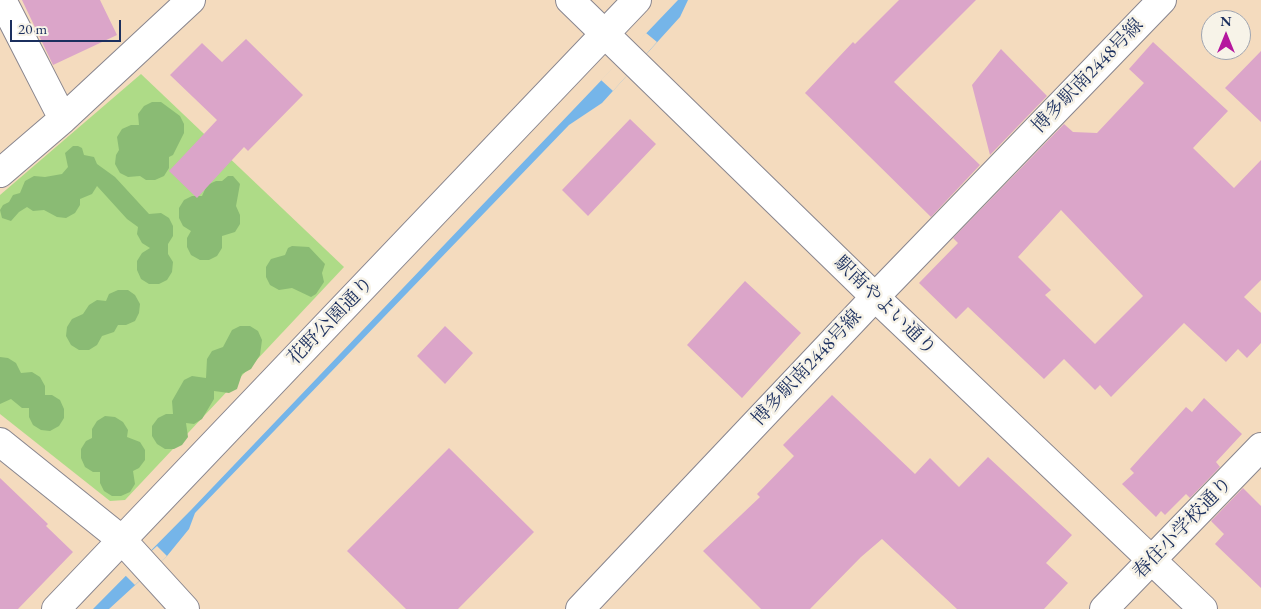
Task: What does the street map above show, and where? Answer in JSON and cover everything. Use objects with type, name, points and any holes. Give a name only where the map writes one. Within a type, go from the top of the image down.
[{"type":"street","points":[[2,0],[63,119]]},
{"type":"street","points":[[0,173],[63,119],[191,0]]},
{"type":"street","name":"駅南やよい通り","points":[[570,0],[875,297],[1203,609]]},
{"type":"street","name":"花野公園通り","points":[[56,609],[637,0]]},
{"type":"street","name":"博多駅南2448号線","points":[[580,609],[875,297],[1162,0]]},
{"type":"street","points":[[0,442],[122,540],[185,609]]},
{"type":"street","name":"春住小学校通り","points":[[1104,609],[1261,447]]},
{"type":"green space","points":[[141,74],[344,267],[125,500],[110,501],[0,414],[0,195]]},
{"type":"green space","points":[[152,102],[161,102],[180,116],[184,124],[184,133],[173,155],[169,157],[169,168],[164,176],[155,180],[146,180],[140,176],[128,177],[120,173],[115,164],[116,155],[119,150],[117,137],[122,129],[131,125],[139,125],[138,114],[144,106]]},
{"type":"green space","points":[[73,146],[82,148],[84,155],[94,157],[97,164],[115,177],[149,214],[161,213],[169,218],[173,226],[173,236],[168,244],[168,254],[173,262],[172,272],[167,280],[159,284],[149,284],[141,279],[137,270],[137,261],[142,253],[150,248],[142,243],[137,234],[138,227],[127,219],[97,186],[92,194],[80,199],[80,205],[75,213],[66,218],[57,217],[44,210],[33,211],[27,207],[19,212],[11,221],[2,218],[0,210],[3,205],[9,202],[13,195],[20,193],[25,181],[34,176],[45,177],[62,174],[68,167],[65,153]]},
{"type":"green space","points":[[228,176],[233,176],[240,184],[236,206],[240,215],[240,224],[235,232],[222,236],[222,248],[217,256],[209,260],[200,260],[191,255],[187,247],[187,238],[191,231],[183,226],[179,218],[179,208],[184,200],[192,196],[202,196],[207,185],[216,181],[222,181]]},
{"type":"green space","points":[[292,246],[309,247],[325,264],[322,273],[324,282],[316,294],[311,297],[292,288],[279,290],[270,285],[266,277],[266,267],[271,259],[285,255],[288,248]]},
{"type":"green space","points":[[118,290],[128,290],[135,295],[140,304],[139,313],[135,321],[126,325],[118,325],[114,332],[102,336],[97,345],[89,350],[79,350],[71,345],[66,336],[67,327],[72,319],[83,314],[89,305],[97,300],[106,301],[109,294]]},
{"type":"green space","points":[[240,326],[250,326],[258,331],[262,340],[260,355],[251,369],[242,374],[237,389],[229,393],[214,391],[214,399],[202,419],[194,424],[186,423],[188,437],[182,445],[174,449],[165,449],[157,444],[152,436],[152,426],[158,418],[166,414],[173,414],[172,401],[184,380],[192,376],[206,378],[207,359],[212,351],[223,347],[232,330]]},
{"type":"green space","points":[[0,357],[8,358],[16,363],[21,373],[32,372],[40,377],[45,386],[45,395],[52,395],[60,400],[64,409],[64,418],[59,426],[50,431],[41,430],[33,425],[29,417],[29,408],[22,408],[11,399],[0,404]]},
{"type":"green space","points":[[105,416],[115,417],[123,422],[128,430],[127,437],[140,442],[145,450],[145,460],[139,468],[133,471],[135,484],[130,492],[121,496],[112,496],[104,491],[100,483],[100,472],[93,472],[85,467],[81,458],[81,449],[86,441],[92,438],[92,429],[97,421]]},
{"type":"water","points":[[678,0],[688,0],[680,17],[602,103],[569,125],[195,513],[189,529],[167,556],[109,609],[93,609],[191,510]]},
{"type":"pier","points":[[646,33],[657,42],[613,91],[601,80]]},
{"type":"pier","points":[[157,546],[167,556],[135,585],[125,575]]},
{"type":"building","points":[[22,0],[100,0],[117,35],[53,65]]},
{"type":"building","points":[[899,0],[976,0],[894,82],[980,165],[931,217],[805,93],[853,42],[855,44]]},
{"type":"building","points":[[246,39],[303,95],[248,151],[244,147],[197,198],[169,171],[217,120],[170,75],[202,43],[222,62]]},
{"type":"building","points":[[1153,42],[1228,111],[1193,148],[1234,188],[1261,160],[1261,280],[1244,297],[1261,313],[1261,343],[1247,358],[1238,349],[1226,362],[1184,323],[1111,397],[1100,385],[1095,390],[1064,359],[1044,379],[968,307],[956,319],[919,283],[958,243],[953,238],[1064,124],[1073,132],[1097,133],[1144,83],[1129,69]],"holes":[[[1061,210],[1143,296],[1095,344],[1045,295],[1051,290],[1018,257]]]},
{"type":"building","points":[[1001,49],[1047,96],[990,155],[972,85]]},
{"type":"building","points":[[1261,51],[1261,122],[1225,88]]},
{"type":"building","points":[[630,119],[656,144],[588,216],[562,190]]},
{"type":"building","points":[[745,281],[801,333],[742,398],[687,345]]},
{"type":"building","points":[[445,326],[473,353],[445,384],[417,356]]},
{"type":"building","points":[[832,395],[915,474],[930,458],[959,487],[988,457],[1072,535],[1046,563],[1068,583],[1044,609],[957,609],[882,539],[861,557],[810,609],[761,609],[703,551],[760,497],[757,494],[794,456],[783,445]]},
{"type":"building","points":[[1204,398],[1242,434],[1216,462],[1220,467],[1190,498],[1186,494],[1165,515],[1161,511],[1156,517],[1122,484],[1134,473],[1130,469],[1186,407],[1192,412]]},
{"type":"building","points":[[449,448],[534,532],[458,609],[406,609],[347,551]]},
{"type":"building","points":[[0,478],[48,524],[46,526],[73,552],[18,609],[0,609]]},
{"type":"building","points":[[1243,488],[1261,506],[1261,588],[1215,544],[1224,534],[1211,521]]}]
